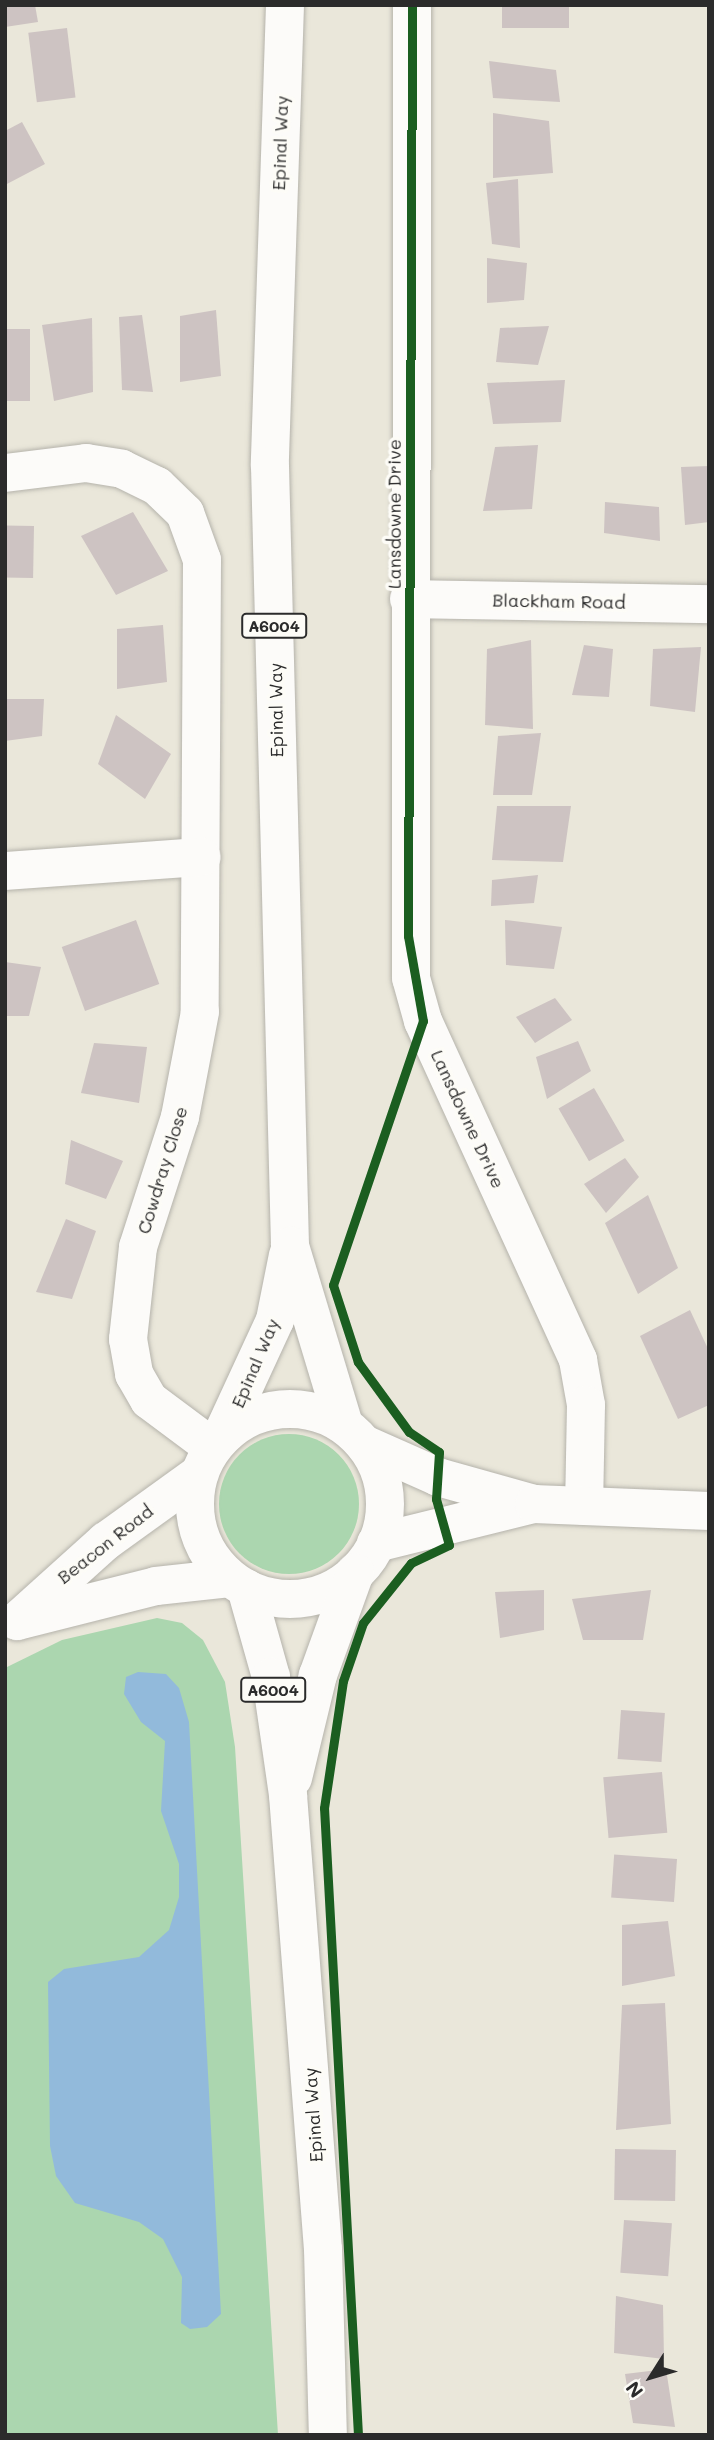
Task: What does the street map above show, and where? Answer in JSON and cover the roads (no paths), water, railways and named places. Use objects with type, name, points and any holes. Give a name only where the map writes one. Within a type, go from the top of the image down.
[{"type":"street","name":"Epinal Way","points":[[211,1453],[275,1320],[290,1246],[270,466],[285,5]]},
{"type":"street","name":"Lansdowne Drive","points":[[412,5],[411,978],[423,1021],[578,1360],[586,1405],[584,1506]]},
{"type":"street","name":"Cowdray Close","points":[[5,473],[86,463],[122,469],[157,486],[185,513],[202,560],[200,1012],[192,1069],[138,1247],[128,1339],[134,1374],[149,1400],[211,1453]]},
{"type":"street","name":"Blackham Road","points":[[410,599],[709,604]]},
{"type":"street","points":[[5,871],[202,857]]},
{"type":"street","name":"Epinal Way","points":[[290,1246],[354,1434]]},
{"type":"street","points":[[534,1504],[366,1558],[336,1587],[291,1599],[238,1583],[214,1562],[196,1520],[211,1453],[268,1410],[307,1410],[438,1476],[534,1504],[709,1511]]},
{"type":"street","points":[[354,1434],[385,1493],[366,1558]]},
{"type":"street","name":"Beacon Road","points":[[11,1624],[86,1557],[211,1453]]},
{"type":"street","name":"Epinal Way","points":[[288,1795],[318,1675],[366,1558]]},
{"type":"street","name":"Epinal Way","points":[[238,1583],[271,1677],[288,1795],[323,2249],[328,2435]]},
{"type":"street","name":"Beacon Road","points":[[11,1624],[156,1586],[238,1583]]},
{"type":"water","points":[[138,1672],[166,1674],[179,1688],[189,1722],[221,2314],[207,2327],[190,2329],[181,2323],[182,2277],[163,2239],[139,2222],[75,2203],[56,2176],[50,2146],[48,1982],[64,1969],[139,1957],[169,1930],[179,1897],[179,1864],[161,1811],[165,1741],[141,1722],[124,1694],[126,1677]]}]
